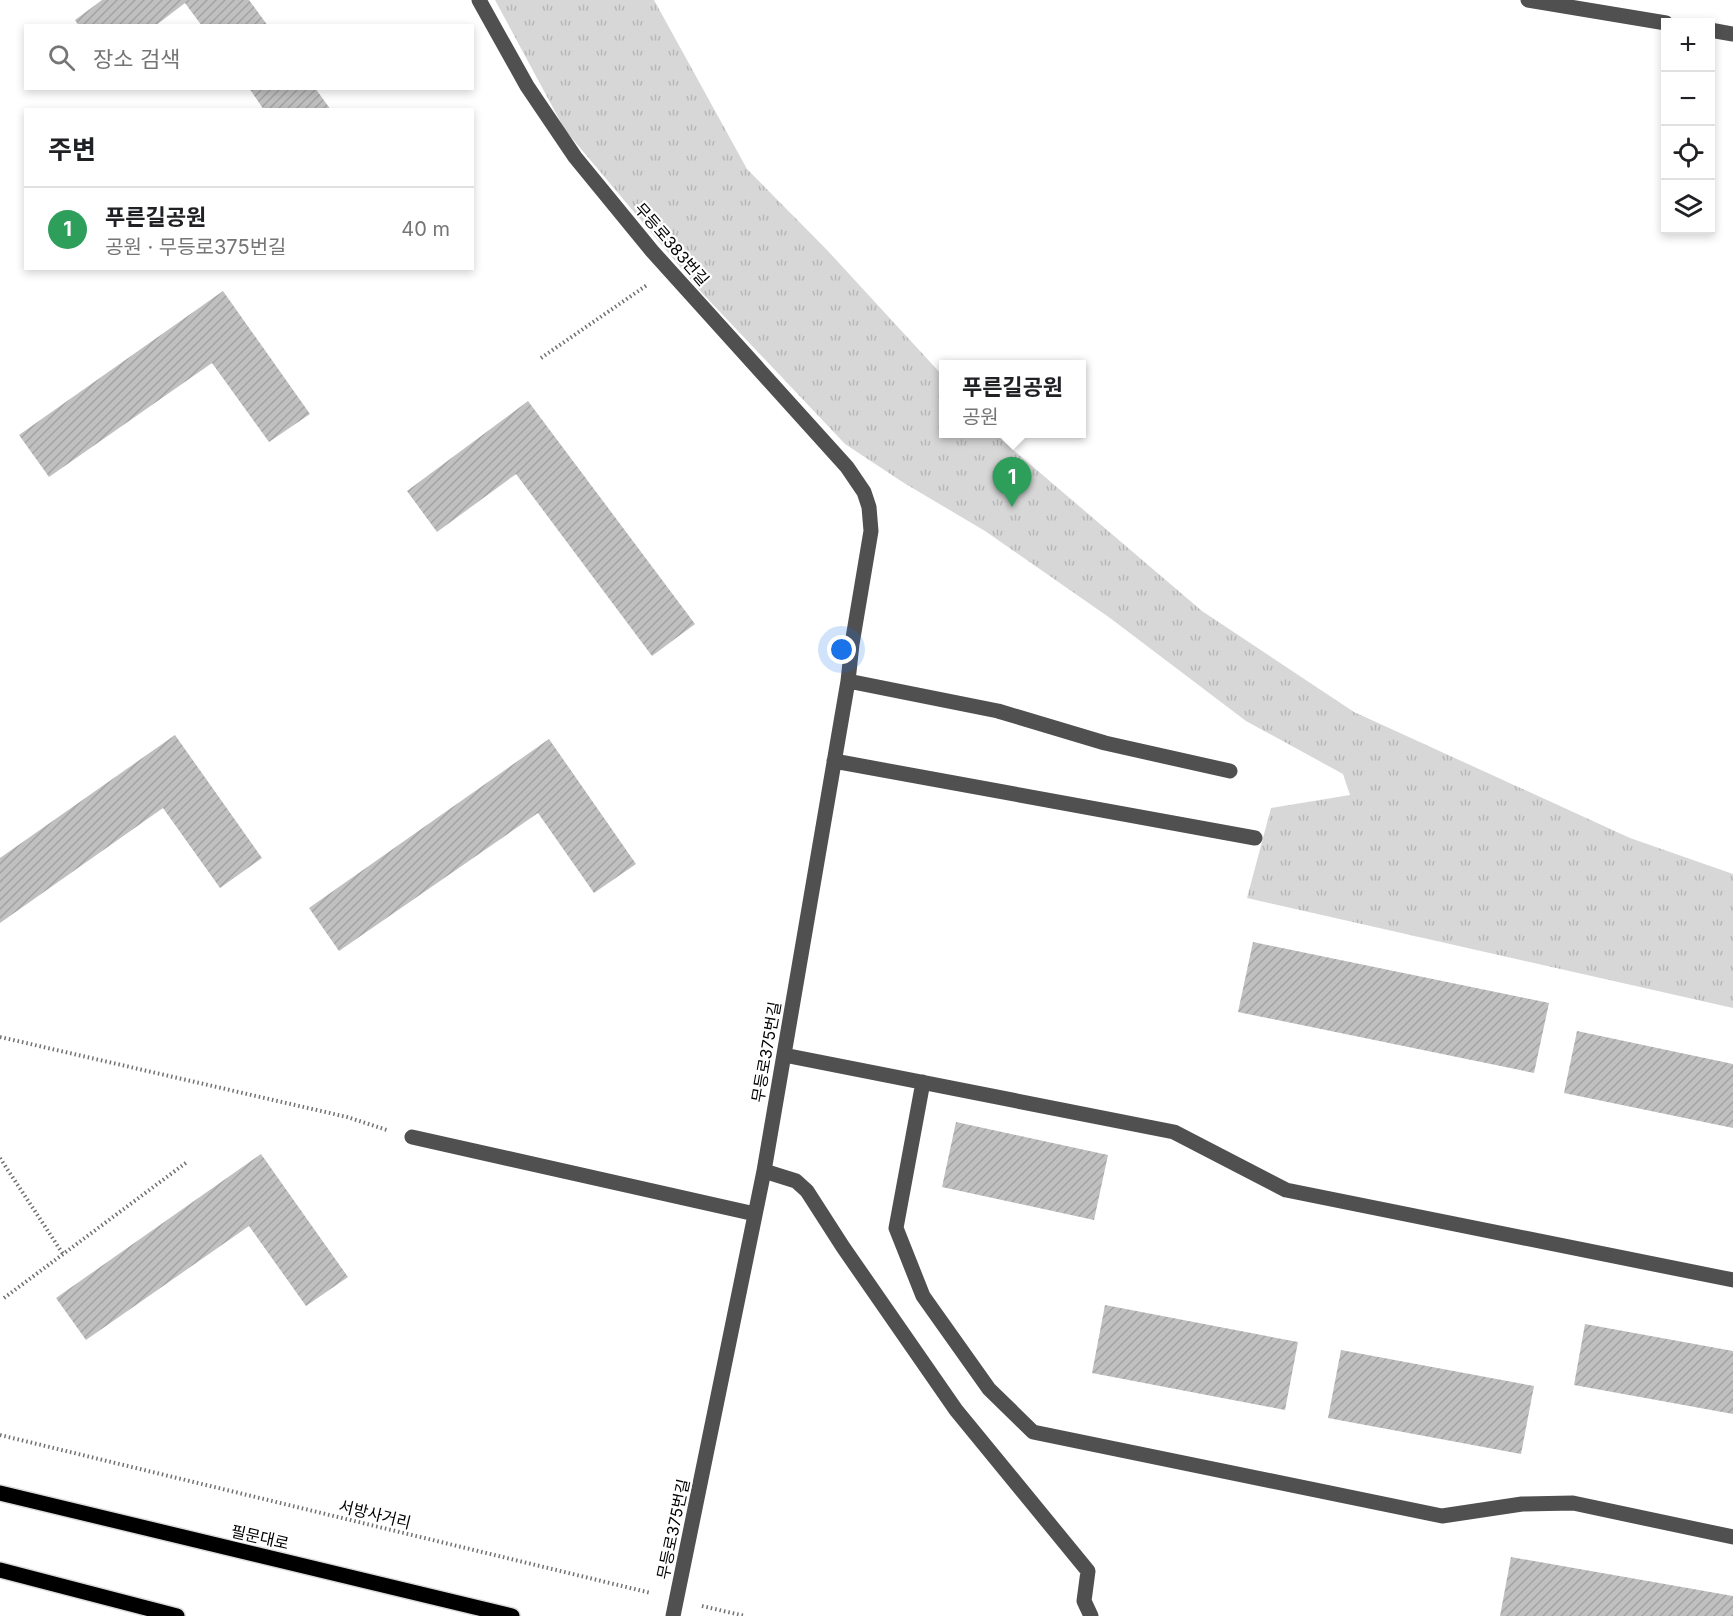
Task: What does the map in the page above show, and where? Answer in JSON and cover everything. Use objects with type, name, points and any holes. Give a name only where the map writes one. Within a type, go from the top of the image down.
[{"type":"main road","name":"필문대로","points":[[0,1493],[512,1616]]},
{"type":"main road","points":[[0,1570],[177,1616]]},
{"type":"street","name":"무등로383번길","points":[[479,0],[527,86],[558,134],[669,270],[846,467],[864,492]]},
{"type":"street","points":[[1528,0],[1661,22]]},
{"type":"street","points":[[1715,31],[1733,34]]},
{"type":"street","name":"무등로375번길","points":[[673,1616],[764,1171],[848,681],[871,531],[869,507],[864,492]]},
{"type":"street","points":[[848,681],[998,711],[1105,743],[1230,771]]},
{"type":"street","points":[[834,761],[1255,838]]},
{"type":"street","points":[[784,1055],[1174,1132],[1286,1190],[1733,1280]]},
{"type":"street","points":[[923,1082],[896,1228],[923,1296],[989,1389],[1033,1432],[1442,1516],[1522,1504],[1573,1503],[1733,1537]]},
{"type":"street","points":[[412,1137],[755,1214]]},
{"type":"street","points":[[764,1171],[796,1181],[807,1191],[956,1410],[1088,1571],[1084,1601],[1091,1616]]},
{"type":"path","points":[[541,358],[669,270]]},
{"type":"path","points":[[0,1037],[347,1117],[412,1137]]},
{"type":"path","points":[[0,1158],[63,1254]]},
{"type":"path","points":[[3,1298],[188,1162]]},
{"type":"path","name":"서방사거리","points":[[0,1435],[745,1616]]},
{"type":"green space","points":[[495,0],[654,0],[747,169],[827,250],[939,372],[939,438],[1000,438],[1202,611],[1354,712],[1630,838],[1733,874],[1733,1008],[1247,898],[1271,808],[1350,795],[1343,774],[1246,721],[1110,618],[985,531],[904,483],[845,444],[703,294],[565,130]]},
{"type":"building","points":[[102,0],[249,0],[267,24],[201,24],[185,3],[158,24],[78,24],[75,20]]},
{"type":"building","points":[[250,90],[316,90],[330,108],[263,108]]},
{"type":"building","points":[[223,291],[310,414],[269,442],[212,363],[49,477],[19,435]]},
{"type":"building","points":[[528,401],[695,624],[652,656],[516,474],[437,532],[407,491]]},
{"type":"building","points":[[175,735],[262,858],[220,888],[163,808],[0,923],[0,858]]},
{"type":"building","points":[[549,739],[636,864],[594,893],[538,813],[339,951],[309,908]]},
{"type":"building","points":[[1253,942],[1549,1003],[1534,1073],[1238,1012]]},
{"type":"building","points":[[1577,1031],[1733,1064],[1733,1128],[1564,1093]]},
{"type":"building","points":[[956,1122],[1108,1155],[1094,1220],[942,1187]]},
{"type":"building","points":[[261,1154],[348,1277],[306,1306],[249,1226],[86,1340],[56,1298]]},
{"type":"building","points":[[1105,1305],[1298,1342],[1285,1410],[1092,1373]]},
{"type":"building","points":[[1585,1324],[1733,1351],[1733,1414],[1574,1385]]},
{"type":"building","points":[[1341,1350],[1534,1386],[1521,1454],[1328,1418]]},
{"type":"building","points":[[1511,1557],[1733,1596],[1733,1616],[1500,1616]]},
{"type":"place","name":"푸른길공원","points":[[1012,507]]}]
